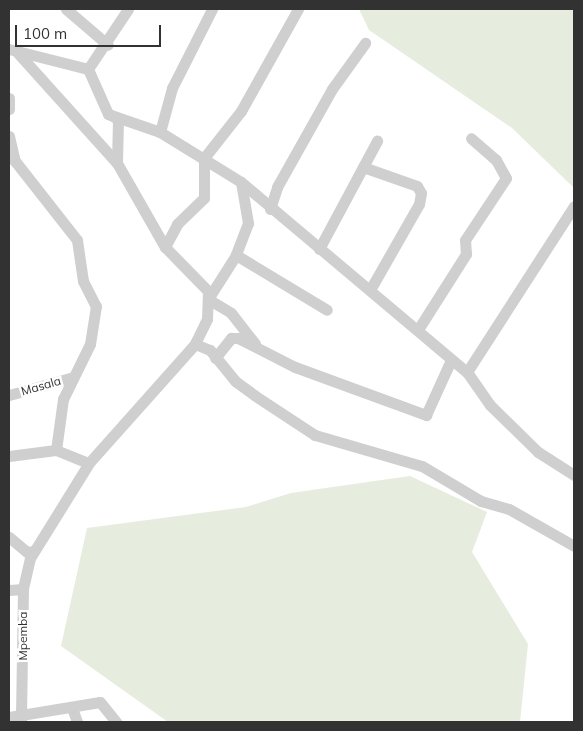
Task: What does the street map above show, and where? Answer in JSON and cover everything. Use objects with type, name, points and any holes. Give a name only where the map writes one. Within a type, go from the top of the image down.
[{"type":"street","points":[[66,9],[108,45]]},
{"type":"street","points":[[88,69],[108,45],[128,9]]},
{"type":"street","points":[[160,132],[172,88],[212,9]]},
{"type":"street","points":[[165,247],[182,218],[204,198],[204,158],[241,110],[298,9]]},
{"type":"street","points":[[270,209],[277,187],[332,89],[365,43]]},
{"type":"street","points":[[13,50],[88,69]]},
{"type":"street","points":[[13,50],[117,163],[165,247],[200,279],[208,299],[231,312],[254,344]]},
{"type":"street","points":[[88,69],[108,114],[118,119],[117,163]]},
{"type":"street","points":[[9,98],[9,109]]},
{"type":"street","points":[[108,114],[160,132],[241,182],[270,209],[319,249],[371,288],[393,312],[419,328],[451,360],[467,372],[490,405],[538,452],[574,475]]},
{"type":"street","points":[[9,136],[15,162],[77,240],[83,280],[96,306],[95,328],[61,406],[56,450]]},
{"type":"street","points":[[419,328],[466,254],[465,240],[506,178],[496,160],[471,138]]},
{"type":"street","points":[[319,249],[377,141]]},
{"type":"street","points":[[362,167],[417,186],[421,192],[419,204],[371,288]]},
{"type":"street","points":[[208,299],[236,255],[248,223],[241,182]]},
{"type":"street","points":[[467,372],[574,206]]},
{"type":"street","points":[[236,255],[327,310]]},
{"type":"street","name":"Mpemba","points":[[21,719],[22,589],[34,551],[89,464],[195,344],[207,318],[208,299]]},
{"type":"street","points":[[214,358],[231,338],[254,344],[295,367],[426,415],[451,360]]},
{"type":"street","points":[[195,344],[210,350],[214,358],[254,395],[315,435],[422,466],[481,501],[509,509],[574,546]]},
{"type":"street","name":"Masala","points":[[9,395],[74,377]]},
{"type":"street","points":[[9,456],[56,450],[89,464]]},
{"type":"street","points":[[9,537],[27,552],[34,551]]},
{"type":"street","points":[[9,590],[22,589]]},
{"type":"street","points":[[9,717],[21,719],[100,702],[116,722]]},
{"type":"street","points":[[72,708],[78,722]]},
{"type":"shaded area","points":[[359,9],[574,9],[574,188],[512,128],[369,30]]},
{"type":"shaded area","points":[[410,476],[487,512],[472,552],[528,644],[520,722],[168,722],[61,646],[87,528],[246,507],[291,493]]}]
